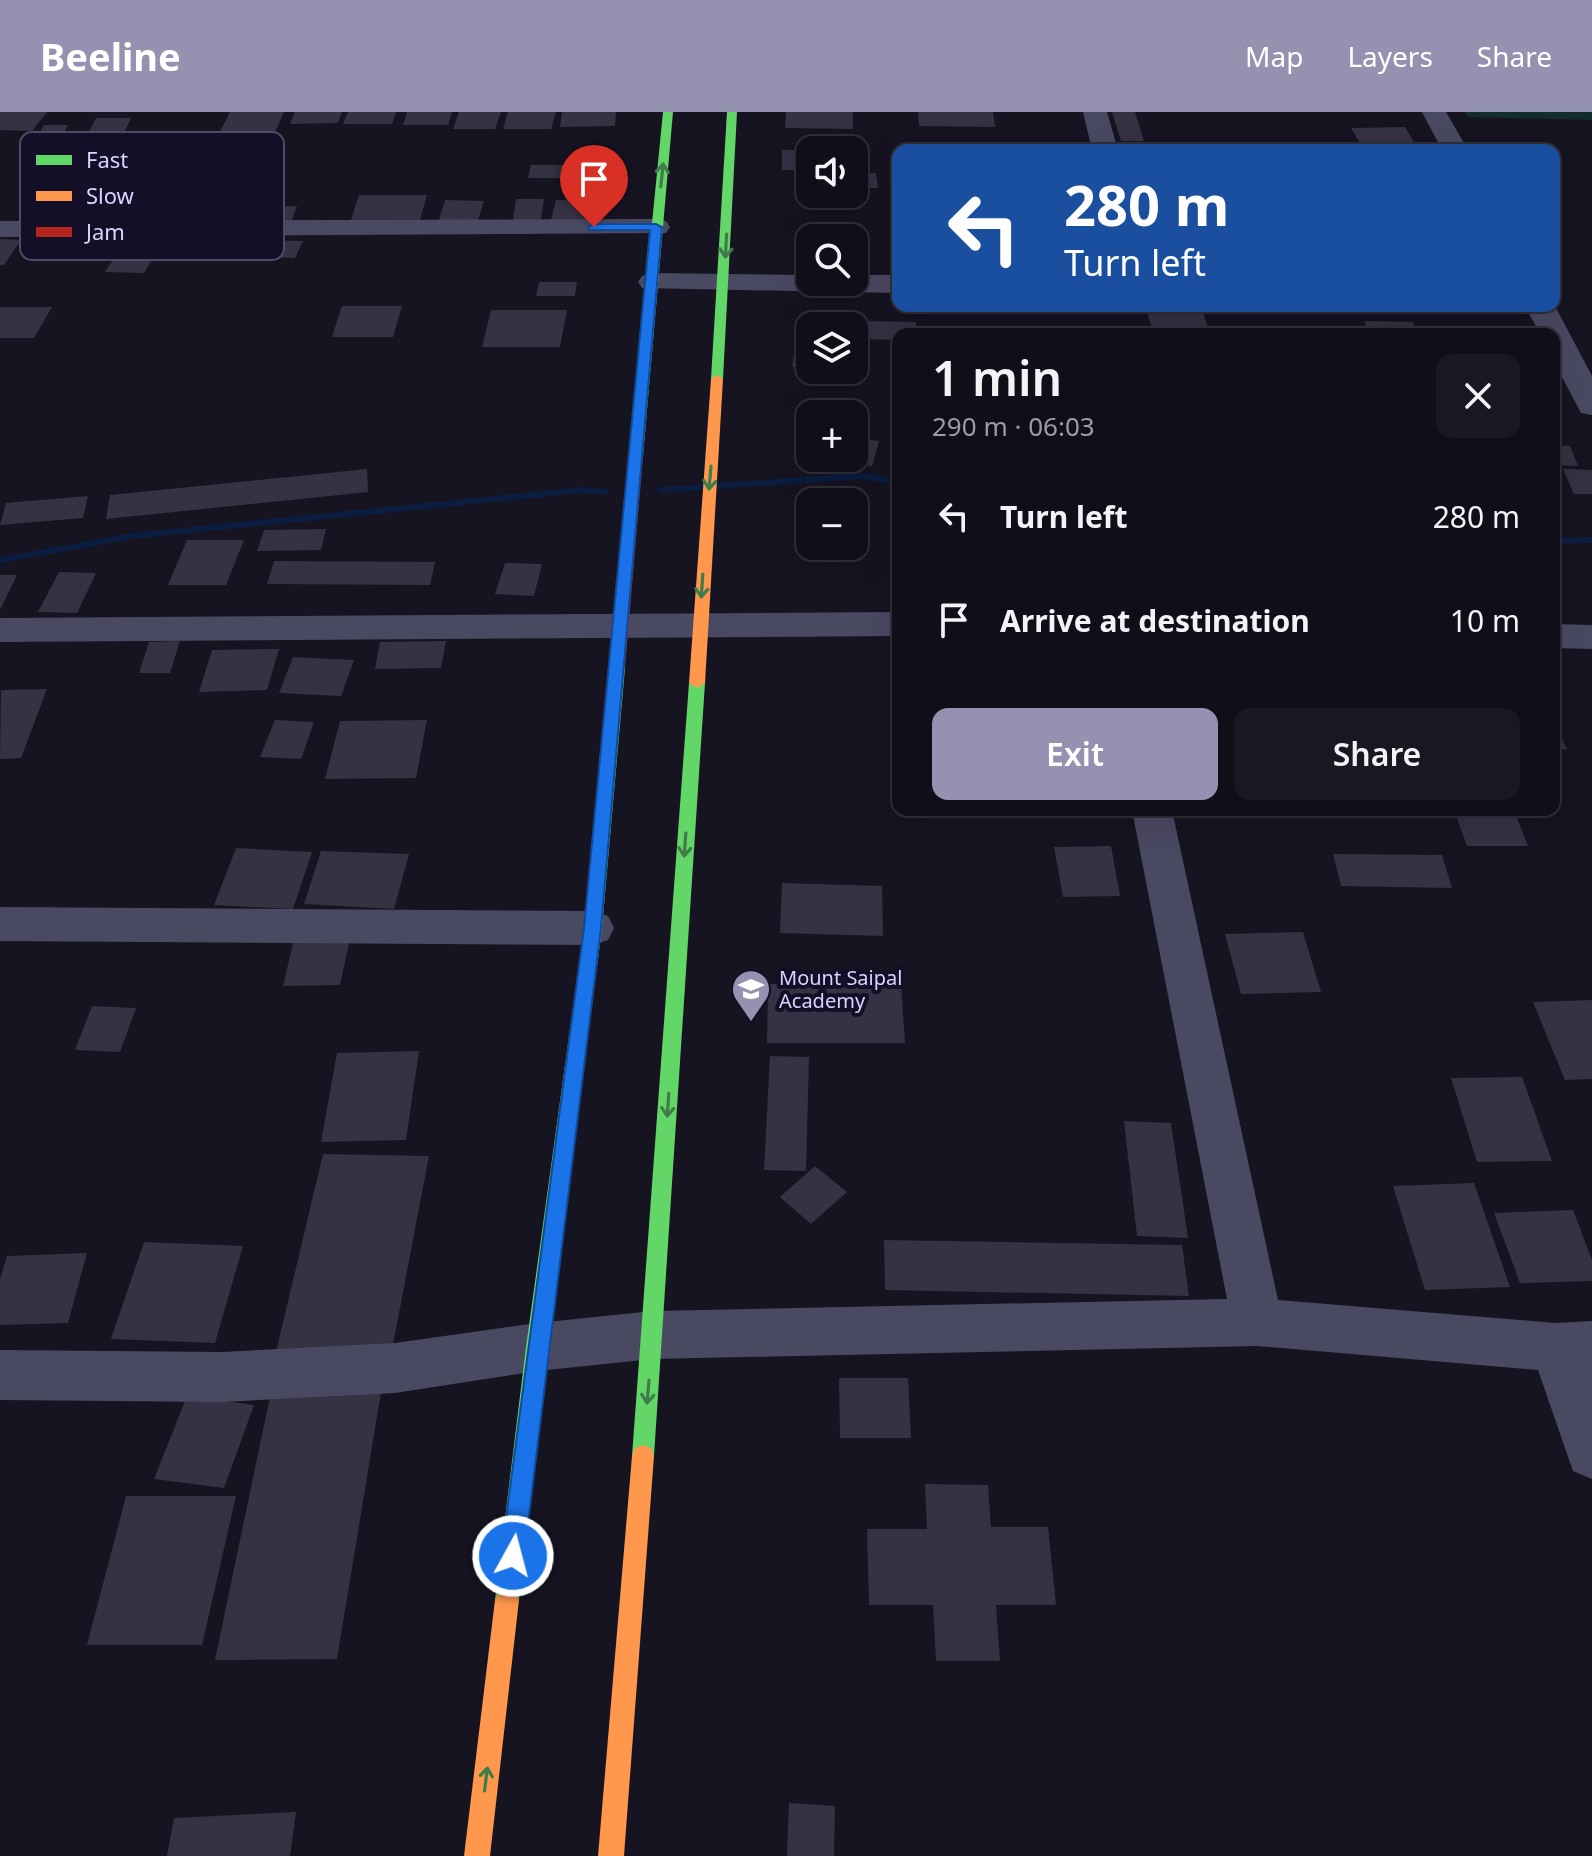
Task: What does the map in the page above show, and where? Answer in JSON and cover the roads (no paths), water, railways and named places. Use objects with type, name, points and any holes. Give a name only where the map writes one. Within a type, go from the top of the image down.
[{"type":"main road","points":[[477,1856],[537,1347],[593,928],[668,112]]},
{"type":"main road","points":[[611,1856],[653,1335],[724,282],[732,112]]},
{"type":"street","points":[[1095,112],[1103,144]]},
{"type":"street","points":[[1434,112],[1452,144]]},
{"type":"street","points":[[284,228],[656,227]]},
{"type":"street","points":[[0,229],[20,229]]},
{"type":"street","points":[[652,282],[892,284]]},
{"type":"street","points":[[1560,344],[1592,406]]},
{"type":"street","points":[[0,630],[892,624]]},
{"type":"street","points":[[1560,636],[1592,637]]},
{"type":"street","points":[[1153,816],[1257,1322]]},
{"type":"street","points":[[0,924],[593,928]]},
{"type":"street","points":[[0,1375],[222,1377],[395,1368],[537,1347],[653,1335],[1257,1322],[1574,1346],[1592,1452]]},
{"type":"waterway","points":[[661,490],[862,476],[892,481]]},
{"type":"waterway","points":[[0,560],[133,536],[581,490],[605,492]]},
{"type":"waterway","points":[[1560,541],[1592,540]]},
{"type":"place","name":"Mount Saipal Academy","points":[[751,1023]]}]
